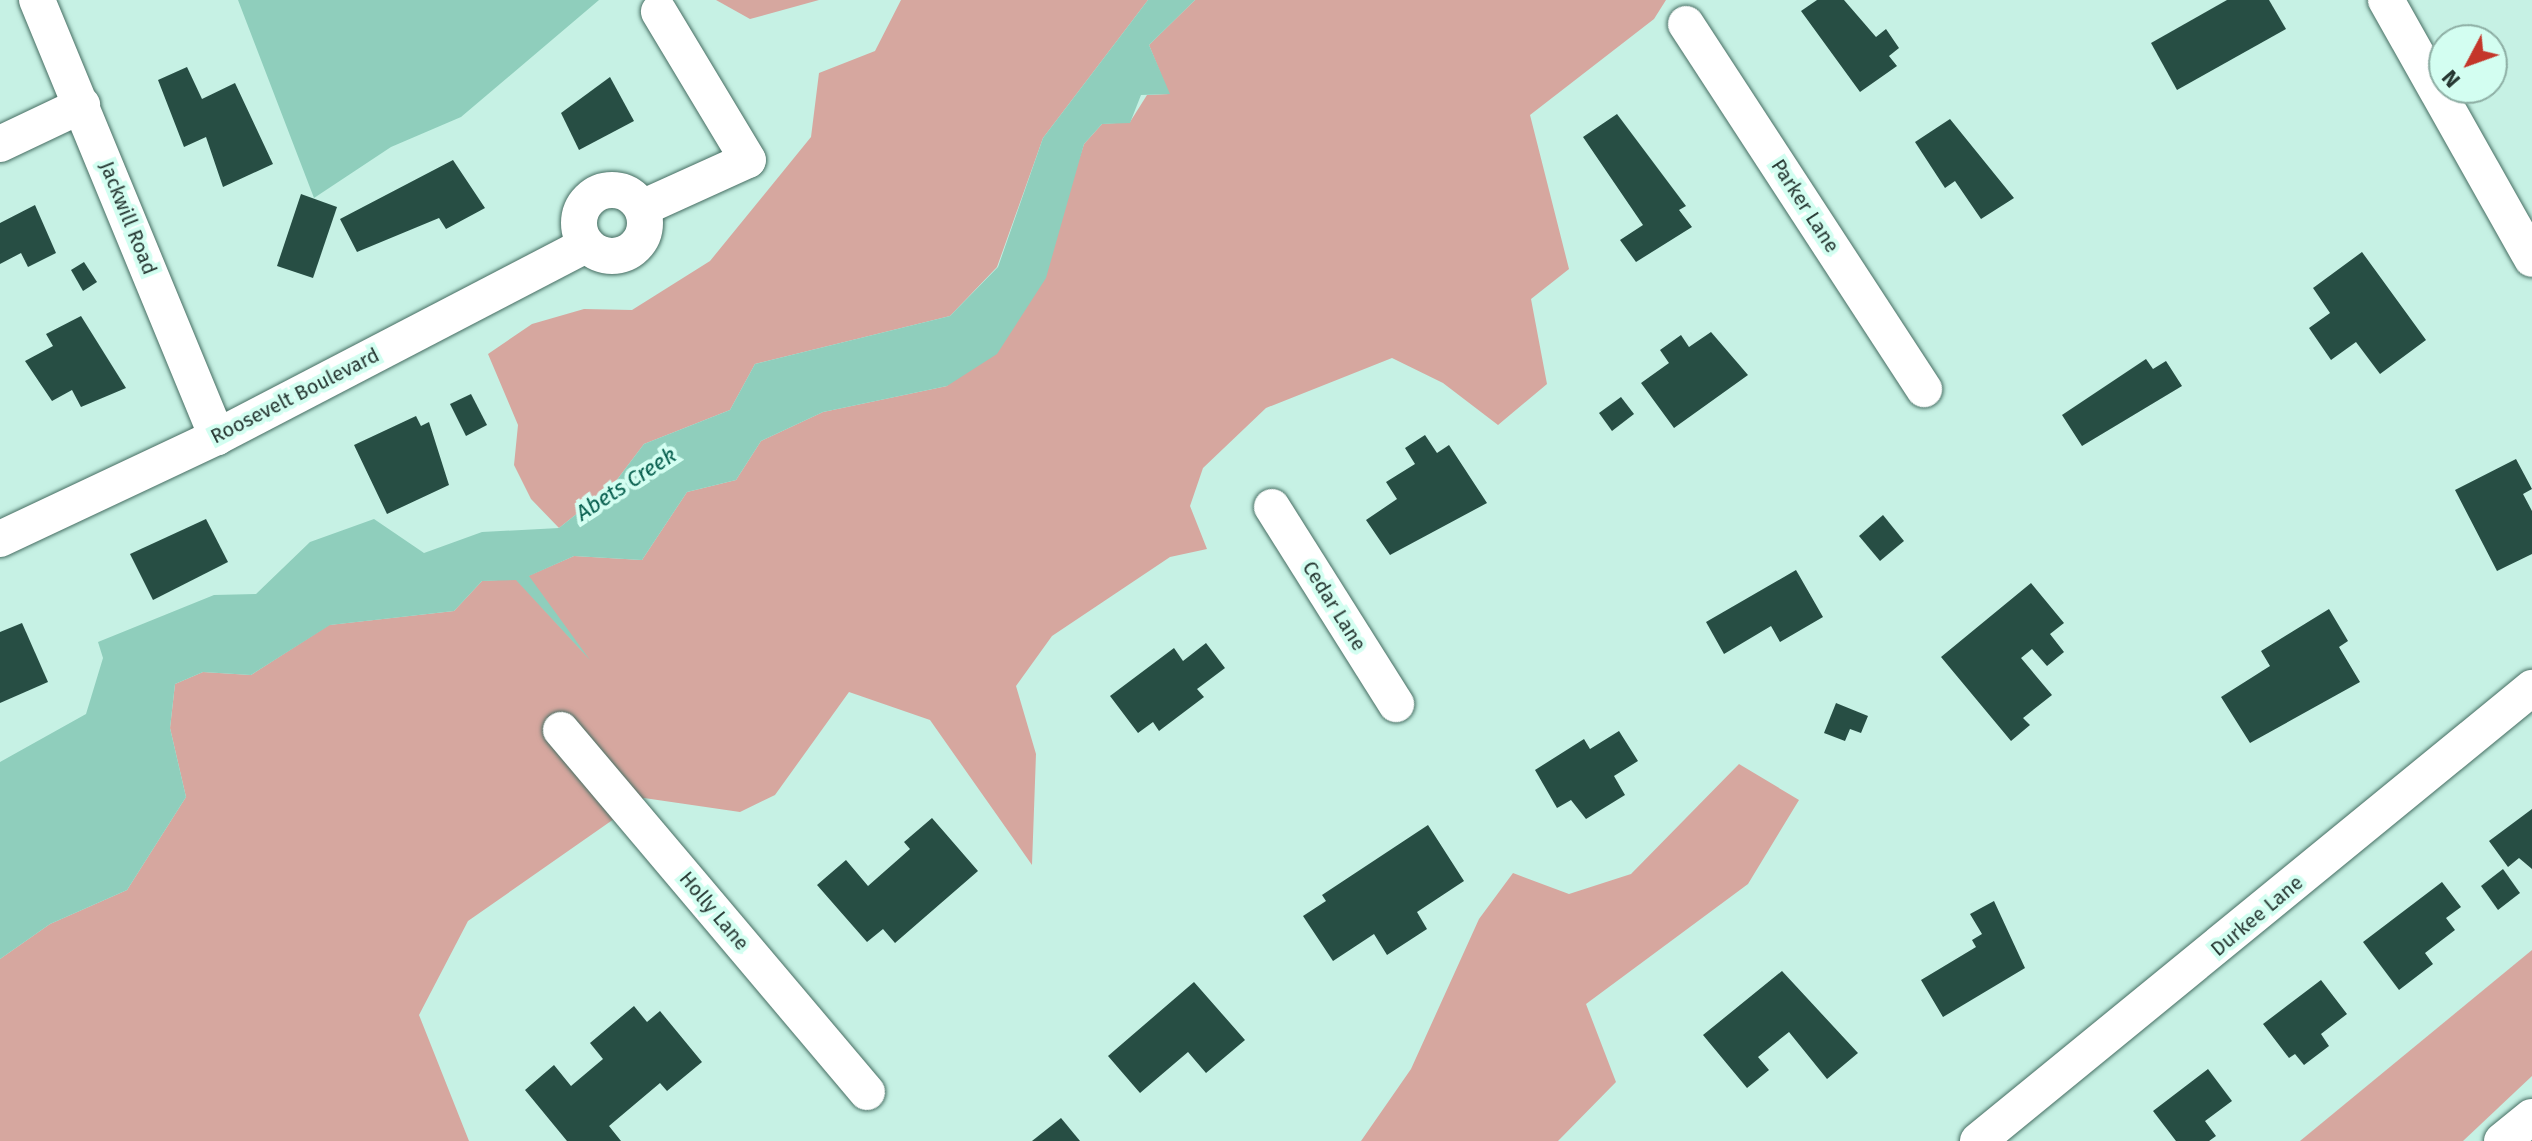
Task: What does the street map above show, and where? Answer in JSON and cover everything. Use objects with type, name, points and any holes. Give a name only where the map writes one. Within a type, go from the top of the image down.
[{"type":"street","name":"Jackwill Road","points":[[37,0],[217,437]]},
{"type":"street","points":[[2386,0],[2532,259]]},
{"type":"street","points":[[642,208],[748,160],[659,12]]},
{"type":"street","name":"Parker Lane","points":[[1686,24],[1924,389]]},
{"type":"street","points":[[0,144],[82,105]]},
{"type":"street","points":[[621,191],[642,208],[644,232],[631,252],[599,255],[586,245],[579,219],[594,195],[621,191]]},
{"type":"street","name":"Roosevelt Boulevard","points":[[0,539],[217,437],[586,245]]},
{"type":"street","name":"Cedar Lane","points":[[1272,507],[1396,704]]},
{"type":"street","name":"Durkee Lane","points":[[1978,1141],[2532,688]]},
{"type":"street","name":"Holly Lane","points":[[561,730],[867,1092]]},
{"type":"street","points":[[2502,1141],[2532,1117]]},
{"type":"shaded area","points":[[716,0],[819,0],[750,19]]},
{"type":"shaded area","points":[[901,0],[1148,0],[1043,138],[997,267],[950,316],[755,364],[730,410],[644,444],[613,485],[559,528],[531,499],[514,465],[518,425],[488,354],[532,324],[584,309],[632,310],[710,261],[811,137],[819,73],[875,51]]},
{"type":"shaded area","points":[[1195,0],[1666,0],[1654,19],[1530,115],[1569,269],[1531,299],[1547,384],[1498,425],[1443,383],[1392,358],[1266,408],[1203,468],[1190,506],[1207,549],[1170,557],[1052,636],[1016,686],[1036,754],[1032,865],[930,720],[849,692],[775,795],[740,812],[644,798],[468,921],[419,1015],[469,1141],[0,1141],[0,959],[50,924],[127,890],[186,797],[170,728],[175,684],[203,672],[251,675],[329,625],[454,611],[482,581],[516,579],[584,653],[528,576],[574,556],[642,560],[687,492],[736,480],[761,441],[823,412],[947,386],[1073,178],[1084,144],[1102,124],[1130,122],[1147,95],[1169,94],[1149,45]]},
{"type":"shaded area","points":[[1739,764],[1799,800],[1748,884],[1586,1004],[1616,1082],[1558,1141],[1361,1141],[1411,1069],[1479,919],[1513,873],[1569,894],[1631,874]]},
{"type":"shaded area","points":[[2532,950],[2532,1076],[2463,1141],[2300,1141]]},
{"type":"water","points":[[238,0],[599,0],[461,117],[391,147],[314,198]]},
{"type":"water","name":"Abets Creek","points":[[1148,0],[1195,0],[1149,45],[1170,94],[1141,95],[1130,123],[1102,124],[1084,144],[1046,278],[997,354],[947,386],[823,412],[761,441],[736,480],[687,492],[642,560],[574,556],[529,576],[590,660],[516,580],[482,581],[454,611],[330,625],[251,675],[203,672],[175,684],[170,728],[186,797],[127,890],[50,924],[0,959],[0,762],[86,714],[103,658],[98,642],[214,595],[256,594],[310,542],[374,519],[424,553],[482,532],[559,528],[613,485],[644,444],[730,410],[755,364],[950,316],[998,267],[1043,138]]},
{"type":"building","points":[[1817,0],[1844,0],[1876,37],[1886,29],[1899,48],[1889,56],[1897,66],[1860,92],[1801,11]]},
{"type":"building","points":[[2227,0],[2269,0],[2286,29],[2177,90],[2151,43]]},
{"type":"building","points":[[187,67],[202,99],[235,83],[273,164],[223,187],[206,137],[184,147],[158,80]]},
{"type":"building","points":[[610,77],[634,121],[579,150],[561,113]]},
{"type":"building","points":[[1617,114],[1686,206],[1679,210],[1692,227],[1636,262],[1620,240],[1643,225],[1583,137]]},
{"type":"building","points":[[1950,119],[2014,198],[1981,219],[1955,181],[1945,188],[1915,142]]},
{"type":"building","points":[[453,160],[485,208],[446,229],[439,218],[357,252],[340,219]]},
{"type":"building","points":[[301,194],[337,207],[313,278],[277,266]]},
{"type":"building","points":[[35,205],[56,253],[28,267],[21,253],[0,264],[0,223]]},
{"type":"building","points":[[2362,252],[2426,340],[2380,374],[2356,342],[2331,360],[2309,328],[2330,313],[2313,288]]},
{"type":"building","points":[[84,262],[97,282],[83,291],[71,270]]},
{"type":"building","points":[[81,316],[126,388],[81,407],[72,390],[52,401],[25,361],[53,346],[46,334]]},
{"type":"building","points":[[1711,332],[1748,375],[1674,428],[1641,383],[1669,363],[1660,350],[1681,335],[1689,347]]},
{"type":"building","points":[[2146,359],[2153,369],[2166,361],[2182,386],[2082,446],[2062,415]]},
{"type":"building","points":[[471,394],[487,425],[466,436],[450,404]]},
{"type":"building","points":[[1621,397],[1634,414],[1612,431],[1599,413]]},
{"type":"building","points":[[416,416],[421,426],[429,422],[449,485],[387,514],[354,445]]},
{"type":"building","points":[[1425,435],[1437,453],[1449,445],[1487,503],[1390,555],[1366,520],[1397,499],[1386,482],[1415,464],[1405,448]]},
{"type":"building","points":[[2516,459],[2532,489],[2523,494],[2532,511],[2532,554],[2497,571],[2455,490]]},
{"type":"building","points":[[1883,515],[1904,541],[1880,561],[1859,536]]},
{"type":"building","points":[[206,519],[228,562],[153,600],[130,554]]},
{"type":"building","points":[[1796,570],[1823,617],[1780,642],[1771,626],[1724,654],[1706,622]]},
{"type":"building","points":[[2031,583],[2064,623],[2050,634],[2064,652],[2047,666],[2032,649],[2021,658],[2052,695],[2023,718],[2030,725],[2011,741],[1941,657]]},
{"type":"building","points":[[2329,609],[2348,641],[2339,647],[2360,682],[2250,743],[2221,697],[2270,666],[2261,651]]},
{"type":"building","points":[[22,623],[48,682],[0,703],[0,632]]},
{"type":"building","points":[[1206,643],[1225,668],[1197,689],[1204,697],[1159,731],[1153,722],[1138,733],[1110,696],[1174,648],[1183,661]]},
{"type":"building","points":[[1836,703],[1868,716],[1861,733],[1850,729],[1845,741],[1824,733]]},
{"type":"building","points":[[1619,731],[1638,761],[1614,776],[1625,795],[1586,819],[1571,800],[1557,808],[1535,770],[1584,739],[1590,749]]},
{"type":"building","points":[[2532,809],[2532,869],[2519,858],[2508,867],[2489,841]]},
{"type":"building","points":[[932,818],[978,871],[895,943],[883,929],[867,942],[817,885],[846,860],[868,886],[910,849],[904,842]]},
{"type":"building","points":[[1428,825],[1464,881],[1417,912],[1427,929],[1387,955],[1374,934],[1333,961],[1303,916],[1326,901],[1322,895]]},
{"type":"building","points":[[2503,869],[2520,893],[2498,910],[2481,886]]},
{"type":"building","points":[[2442,882],[2461,907],[2446,918],[2455,930],[2425,953],[2433,964],[2399,990],[2363,942]]},
{"type":"building","points":[[1994,901],[2025,968],[1943,1017],[1921,980],[1976,947],[1972,940],[1982,934],[1970,914]]},
{"type":"building","points":[[1782,971],[1858,1053],[1827,1079],[1789,1032],[1758,1057],[1769,1070],[1747,1088],[1703,1035]]},
{"type":"building","points":[[2321,980],[2347,1014],[2321,1034],[2329,1046],[2304,1065],[2295,1054],[2289,1058],[2263,1024]]},
{"type":"building","points":[[1194,982],[1245,1040],[1206,1073],[1188,1052],[1140,1093],[1108,1056]]},
{"type":"building","points":[[634,1006],[647,1022],[660,1011],[702,1062],[667,1091],[660,1083],[609,1126],[621,1141],[567,1141],[525,1090],[554,1065],[571,1086],[603,1059],[590,1043]]},
{"type":"building","points":[[2208,1069],[2232,1101],[2205,1121],[2216,1136],[2209,1141],[2176,1141],[2153,1111]]},
{"type":"building","points":[[1061,1118],[1080,1141],[1032,1141]]}]
